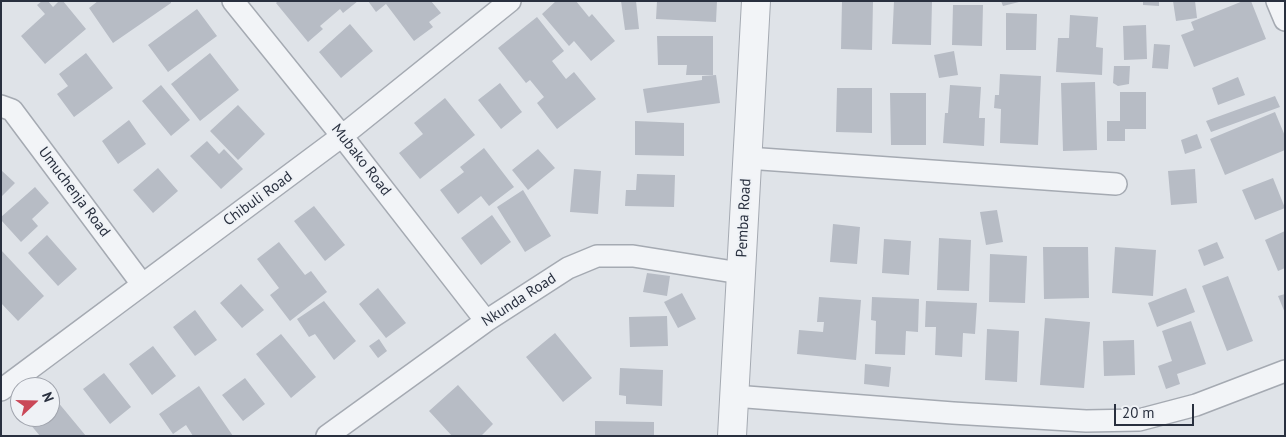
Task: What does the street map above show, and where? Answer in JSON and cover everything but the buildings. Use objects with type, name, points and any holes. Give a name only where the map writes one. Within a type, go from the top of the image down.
[{"type":"street","name":"Mubako Road","points":[[233,1],[342,136],[486,321]]},
{"type":"street","name":"Chibuli Road","points":[[1,390],[342,136],[510,1]]},
{"type":"street","name":"Pemba Road","points":[[732,436],[756,1]]},
{"type":"street","points":[[1277,1],[1285,20]]},
{"type":"street","name":"Umuchenja Road","points":[[1,106],[12,110],[142,284]]},
{"type":"street","points":[[747,158],[1116,184]]},
{"type":"street","name":"Nkunda Road","points":[[327,436],[486,321],[568,268],[597,256],[633,256],[740,272]]},
{"type":"street","points":[[734,396],[1067,420],[1139,420],[1196,405],[1285,372]]}]
